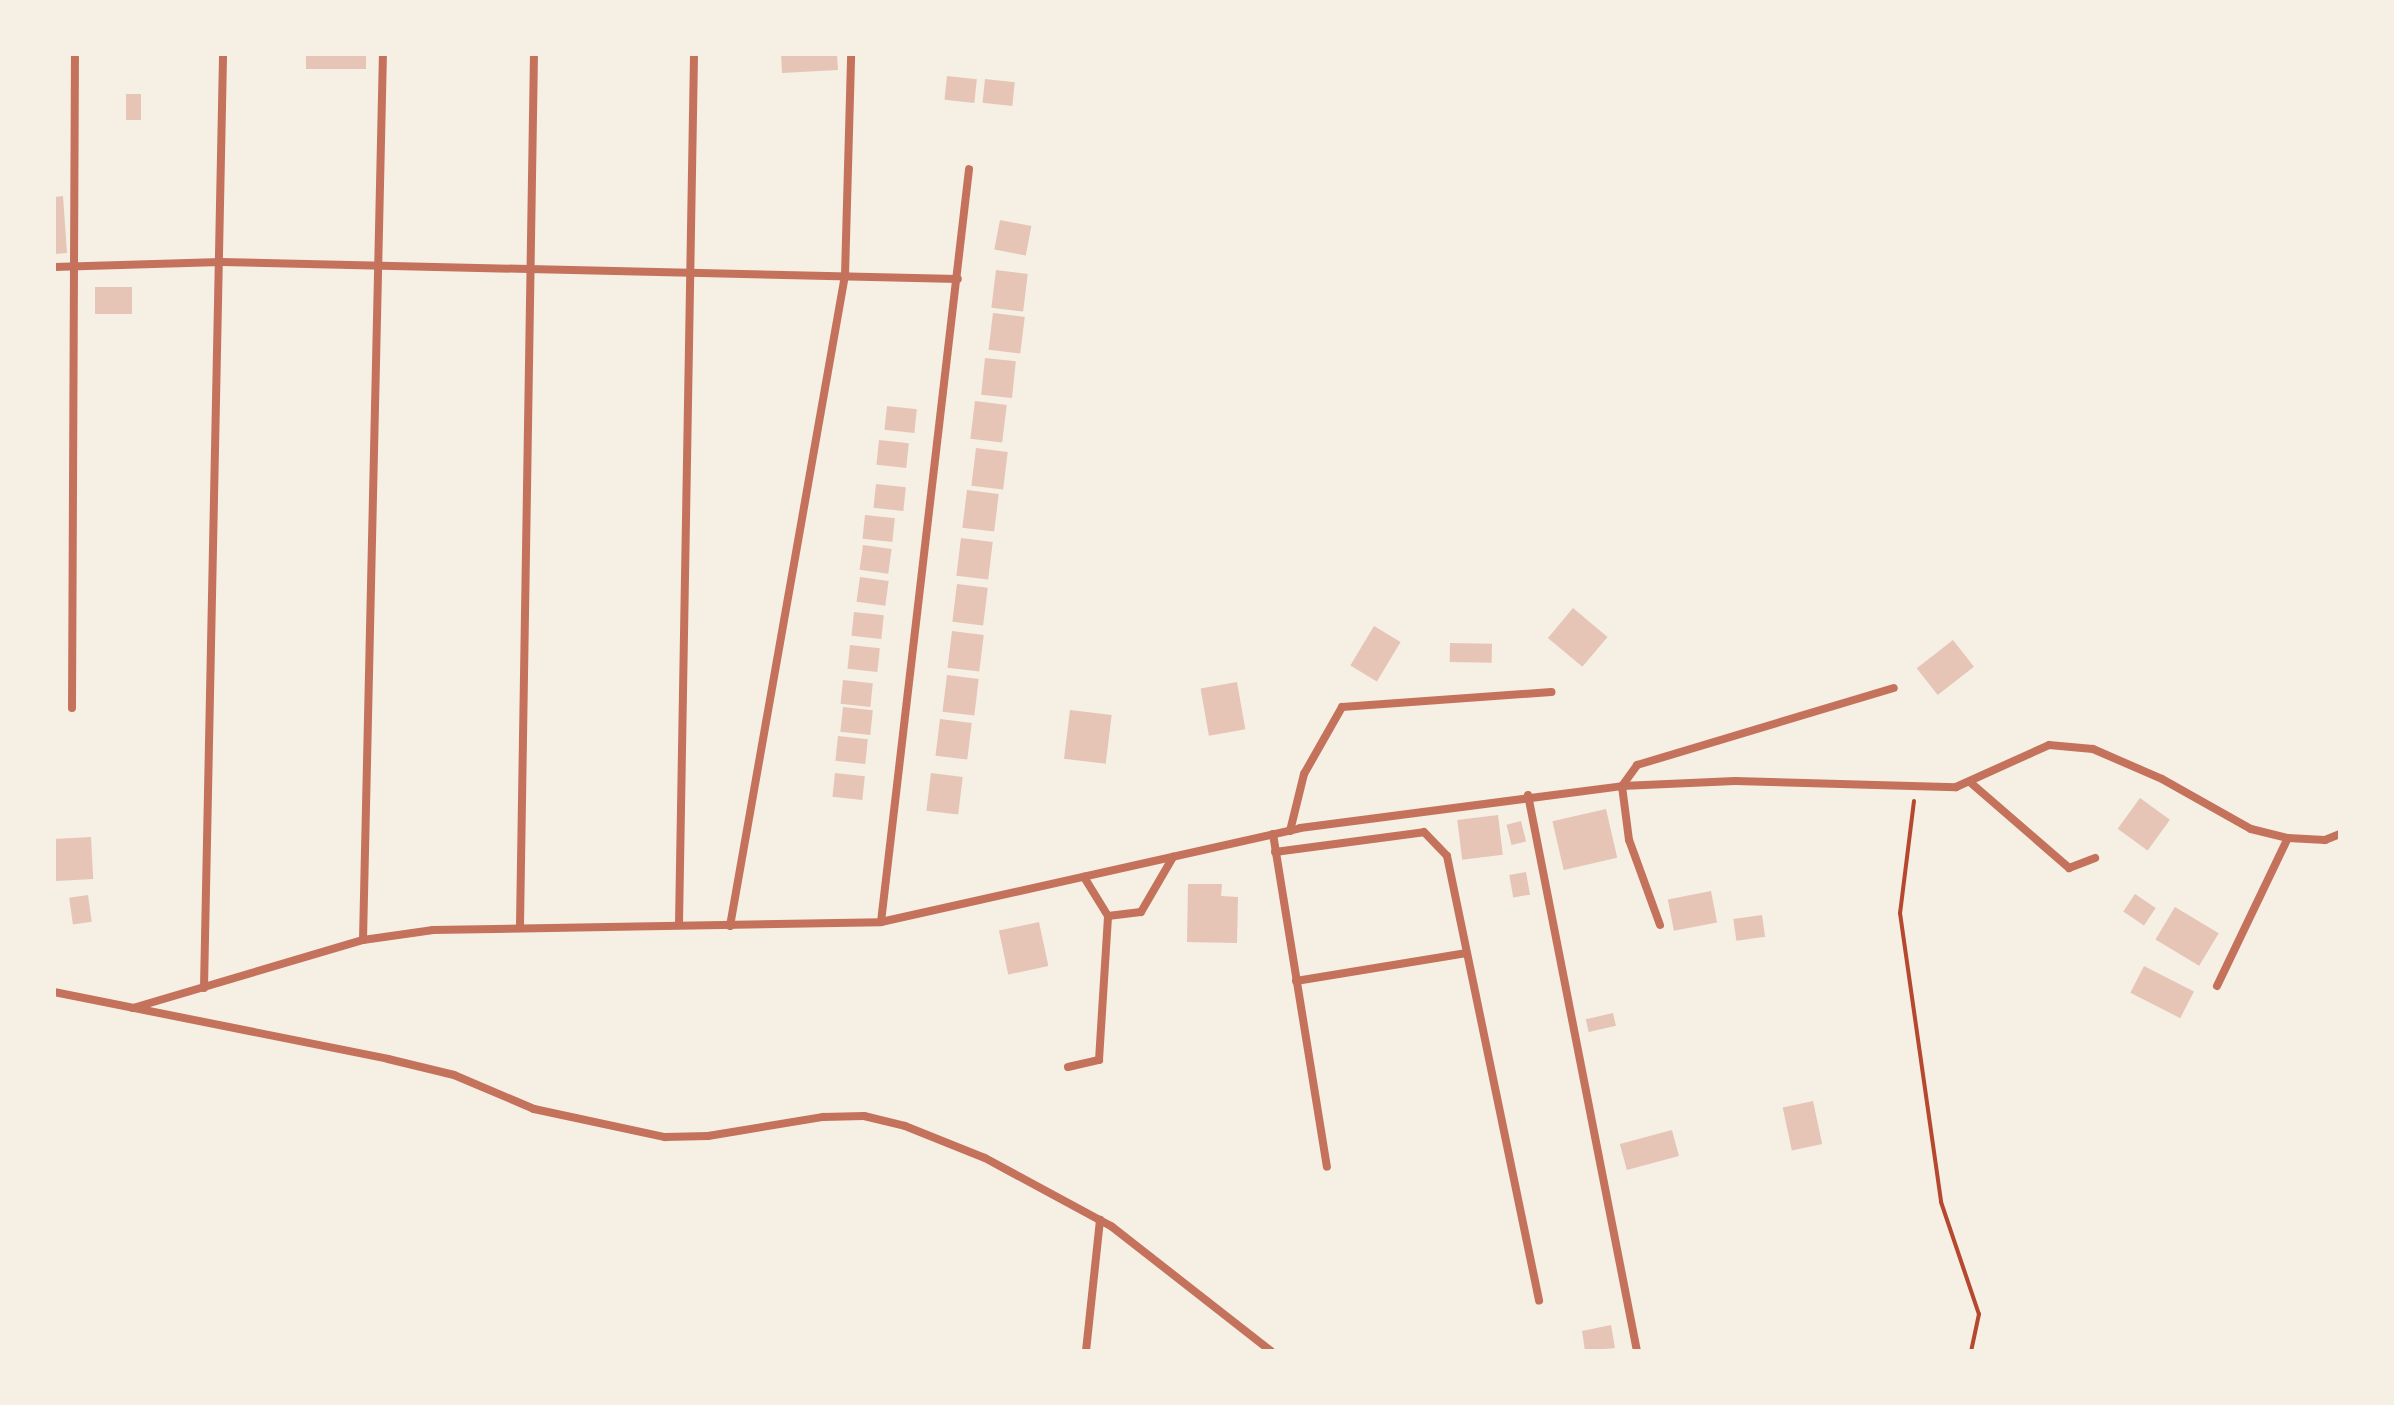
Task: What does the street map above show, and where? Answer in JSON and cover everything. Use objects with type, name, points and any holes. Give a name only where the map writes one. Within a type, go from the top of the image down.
[{"type":"street","points":[[72,708],[75,54]]},
{"type":"street","points":[[204,988],[223,54]]},
{"type":"street","points":[[363,940],[383,54]]},
{"type":"street","points":[[520,925],[533,271],[534,54]]},
{"type":"street","points":[[679,924],[694,54]]},
{"type":"street","points":[[730,926],[845,275],[851,54]]},
{"type":"street","points":[[881,922],[969,169]]},
{"type":"street","points":[[54,267],[221,262],[958,279]]},
{"type":"street","points":[[1660,925],[1629,840],[1622,786],[1637,765],[1894,688]]},
{"type":"street","points":[[1290,831],[1304,774],[1342,707],[1551,692]]},
{"type":"street","points":[[133,1008],[363,940],[520,925],[730,926],[881,922],[1290,831],[1528,795],[1622,786],[1772,781],[1915,788],[1971,783],[2010,759],[2049,745],[2093,749],[2162,779],[2251,829],[2288,838],[2325,840],[2340,834]]},
{"type":"street","points":[[1971,783],[2069,868],[2095,858]]},
{"type":"street","points":[[1528,795],[1637,1351]]},
{"type":"street","points":[[1275,852],[1424,832],[1447,856],[1539,1301]]},
{"type":"street","points":[[1273,834],[1327,1167]]},
{"type":"street","points":[[2217,986],[2288,838]]},
{"type":"street","points":[[1108,916],[1141,912],[1173,857]]},
{"type":"street","points":[[1068,1067],[1099,1060],[1108,916],[1084,877]]},
{"type":"street","points":[[1296,981],[1467,953]]},
{"type":"street","points":[[54,992],[388,1059],[454,1075],[534,1109],[665,1137],[708,1136],[823,1117],[864,1116],[905,1126],[985,1158],[1100,1220],[1163,1262],[1271,1351]]},
{"type":"street","points":[[1086,1351],[1100,1220]]},
{"type":"path","points":[[1915,788],[1900,913],[1941,1202],[1979,1314],[1971,1351]]},
{"type":"building","points":[[306,54],[366,54],[366,69],[306,69]]},
{"type":"building","points":[[781,54],[837,54],[838,70],[782,73]]},
{"type":"building","points":[[947,76],[977,79],[974,103],[944,100]]},
{"type":"building","points":[[985,79],[1015,82],[1012,106],[982,103]]},
{"type":"building","points":[[126,94],[141,94],[141,120],[126,120]]},
{"type":"building","points":[[63,196],[67,253],[54,254],[54,197]]},
{"type":"building","points":[[1000,220],[1031,226],[1026,256],[994,249]]},
{"type":"building","points":[[996,270],[1028,274],[1023,312],[991,308]]},
{"type":"building","points":[[95,287],[132,287],[132,314],[95,314]]},
{"type":"building","points":[[993,313],[1025,317],[1020,354],[988,350]]},
{"type":"building","points":[[985,358],[1016,361],[1012,398],[981,395]]},
{"type":"building","points":[[975,401],[1007,405],[1002,443],[970,439]]},
{"type":"building","points":[[887,406],[917,409],[914,433],[884,430]]},
{"type":"building","points":[[879,440],[909,443],[906,468],[876,465]]},
{"type":"building","points":[[976,448],[1008,452],[1003,490],[971,486]]},
{"type":"building","points":[[876,484],[906,487],[903,511],[873,508]]},
{"type":"building","points":[[967,490],[999,494],[994,532],[962,528]]},
{"type":"building","points":[[865,515],[895,518],[892,542],[862,539]]},
{"type":"building","points":[[961,538],[993,542],[988,580],[956,576]]},
{"type":"building","points":[[863,545],[892,549],[888,574],[860,570]]},
{"type":"building","points":[[860,577],[889,581],[885,606],[857,602]]},
{"type":"building","points":[[957,584],[988,588],[983,625],[952,622]]},
{"type":"building","points":[[1573,608],[1607,637],[1582,667],[1548,638]]},
{"type":"building","points":[[854,612],[884,615],[881,639],[851,636]]},
{"type":"building","points":[[1374,626],[1401,642],[1377,681],[1350,665]]},
{"type":"building","points":[[952,631],[984,635],[979,672],[947,668]]},
{"type":"building","points":[[1953,640],[1974,667],[1938,695],[1917,668]]},
{"type":"building","points":[[1450,643],[1492,644],[1492,663],[1450,662]]},
{"type":"building","points":[[850,645],[880,648],[877,672],[847,669]]},
{"type":"building","points":[[947,675],[979,679],[974,716],[942,712]]},
{"type":"building","points":[[843,680],[873,683],[870,707],[840,704]]},
{"type":"building","points":[[1237,682],[1245,729],[1209,736],[1201,688]]},
{"type":"building","points":[[843,707],[873,710],[870,735],[840,732]]},
{"type":"building","points":[[1070,710],[1112,715],[1106,764],[1064,759]]},
{"type":"building","points":[[940,719],[972,723],[967,760],[935,756]]},
{"type":"building","points":[[838,736],[868,739],[865,764],[835,761]]},
{"type":"building","points":[[835,773],[865,776],[862,800],[832,797]]},
{"type":"building","points":[[931,773],[963,777],[958,815],[926,811]]},
{"type":"building","points":[[2140,798],[2170,820],[2148,850],[2118,829]]},
{"type":"building","points":[[1606,809],[1617,858],[1564,870],[1552,821]]},
{"type":"building","points":[[1498,815],[1503,855],[1462,860],[1457,820]]},
{"type":"building","points":[[1521,821],[1526,841],[1512,845],[1506,825]]},
{"type":"building","points":[[91,837],[93,879],[56,881],[54,839]]},
{"type":"building","points":[[1526,872],[1530,895],[1513,898],[1509,875]]},
{"type":"building","points":[[1188,884],[1222,884],[1221,896],[1238,897],[1237,943],[1187,942]]},
{"type":"building","points":[[1711,891],[1717,922],[1674,931],[1668,899]]},
{"type":"building","points":[[2135,894],[2156,908],[2144,925],[2123,911]]},
{"type":"building","points":[[88,895],[92,922],[73,924],[69,898]]},
{"type":"building","points":[[2175,907],[2219,933],[2199,966],[2155,940]]},
{"type":"building","points":[[1762,915],[1765,937],[1736,941],[1733,919]]},
{"type":"building","points":[[1039,922],[1048,966],[1008,975],[999,931]]},
{"type":"building","points":[[2144,966],[2194,991],[2180,1018],[2130,993]]},
{"type":"building","points":[[1613,1013],[1616,1026],[1589,1032],[1586,1019]]},
{"type":"building","points":[[1813,1101],[1822,1144],[1792,1150],[1783,1107]]},
{"type":"building","points":[[1672,1130],[1679,1156],[1627,1170],[1620,1144]]},
{"type":"building","points":[[1611,1325],[1615,1348],[1585,1351],[1582,1331]]}]
